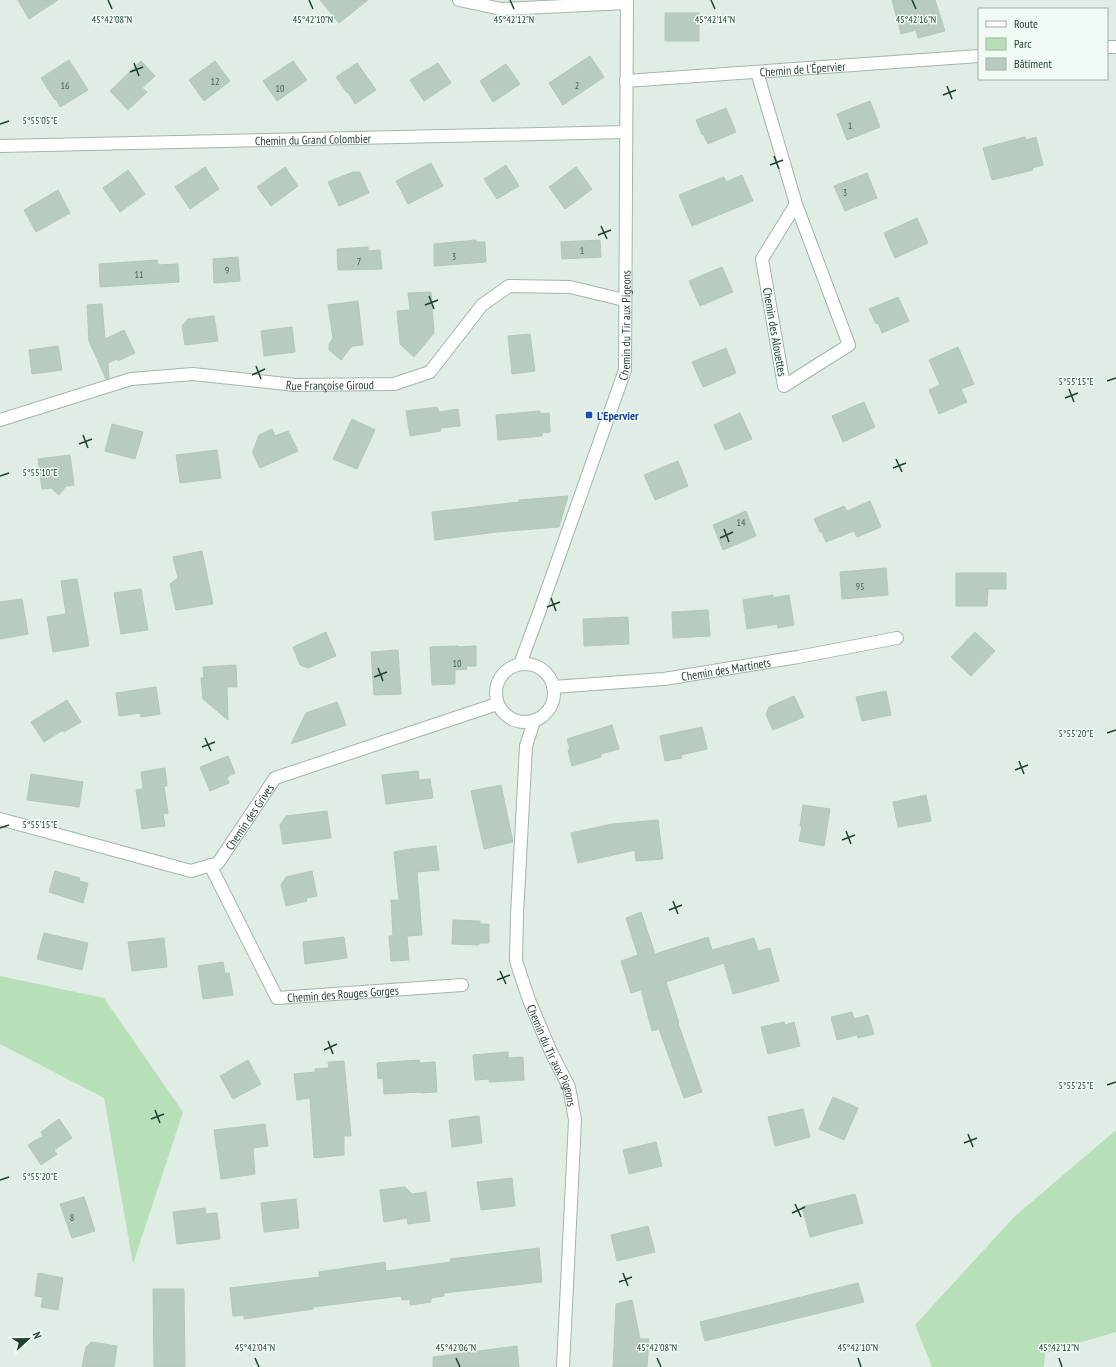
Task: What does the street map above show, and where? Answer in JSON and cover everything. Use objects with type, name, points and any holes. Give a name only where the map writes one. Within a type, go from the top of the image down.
[{"type":"street","points":[[459,0],[501,9],[626,1]]},
{"type":"street","name":"Chemin du Tir aux Pigeons","points":[[520,664],[625,370],[626,1]]},
{"type":"street","name":"Chemin de l'Épervier","points":[[626,82],[978,56]]},
{"type":"street","name":"Chemin des Alouettes","points":[[757,72],[796,204],[850,345],[784,386],[762,259],[796,204]]},
{"type":"street","name":"Chemin du Grand Colombier","points":[[0,146],[626,132]]},
{"type":"street","name":"Rue Françoise Giroud","points":[[0,420],[132,379],[193,374],[296,385],[394,384],[430,372],[482,305],[510,286],[570,287],[624,300]]},
{"type":"street","name":"Chemin du Tir aux Pigeons","points":[[531,634],[535,665]]},
{"type":"street","name":"Chemin des Martinets","points":[[553,687],[664,679],[798,657],[897,638]]},
{"type":"street","points":[[520,664],[535,665],[544,670],[550,678],[554,695],[552,704],[542,717],[534,721],[521,722],[507,716],[501,711],[498,704],[496,691],[499,678],[511,667],[520,664]]},
{"type":"street","name":"Chemin des Grives","points":[[0,819],[191,871],[218,863],[275,778],[498,704]]},
{"type":"street","name":"Chemin du Tir aux Pigeons","points":[[534,721],[526,746],[516,961],[528,1000],[551,1052],[569,1087],[575,1120],[563,1367]]},
{"type":"street","name":"Chemin du Tir aux Pigeons","points":[[521,722],[526,746]]},
{"type":"street","name":"Chemin des Rouges Gorges","points":[[210,865],[277,998],[462,985]]},
{"type":"green space","points":[[0,976],[104,998],[183,1112],[133,1264],[104,1098],[0,1044]]},
{"type":"green space","points":[[1116,1130],[1116,1332],[1045,1353],[1044,1367],[932,1367],[915,1325],[1015,1216]]},
{"type":"building","points":[[18,0],[58,0],[29,19]]},
{"type":"building","points":[[320,0],[368,0],[339,23]]},
{"type":"building","points":[[892,0],[935,0],[945,31],[918,38],[916,30],[901,34]]},
{"type":"building","points":[[665,13],[699,13],[699,41],[665,41]]},
{"type":"building","points":[[590,56],[604,77],[563,105],[549,83]]},
{"type":"building","points":[[69,60],[88,90],[60,107],[41,78]]},
{"type":"building","points":[[141,61],[155,76],[142,88],[147,92],[128,110],[110,91]]},
{"type":"building","points":[[215,61],[230,81],[204,101],[189,80]]},
{"type":"building","points":[[293,61],[307,80],[277,101],[263,81]]},
{"type":"building","points":[[357,63],[376,90],[355,104],[336,77]]},
{"type":"building","points":[[438,63],[451,83],[424,101],[410,80]]},
{"type":"building","points":[[506,64],[520,84],[493,102],[480,81]]},
{"type":"building","points":[[870,101],[880,127],[847,140],[837,114]]},
{"type":"building","points":[[726,108],[736,132],[708,144],[703,134],[702,135],[696,120]]},
{"type":"building","points":[[1025,137],[1026,140],[1036,137],[1043,165],[1032,168],[1033,170],[992,180],[983,148]]},
{"type":"building","points":[[431,163],[443,186],[408,204],[396,181]]},
{"type":"building","points":[[506,165],[519,186],[497,199],[484,179]]},
{"type":"building","points":[[205,167],[219,189],[190,209],[175,187]]},
{"type":"building","points":[[285,167],[298,186],[271,206],[257,187]]},
{"type":"building","points":[[576,167],[592,189],[565,209],[549,187]]},
{"type":"building","points":[[128,170],[145,194],[120,212],[103,188]]},
{"type":"building","points":[[353,172],[360,172],[369,193],[339,206],[328,182]]},
{"type":"building","points":[[867,173],[877,198],[845,211],[834,186]]},
{"type":"building","points":[[742,175],[753,201],[692,226],[679,195],[724,177],[726,182]]},
{"type":"building","points":[[58,190],[70,213],[36,232],[24,210]]},
{"type":"building","points":[[917,218],[928,243],[895,258],[884,233]]},
{"type":"building","points":[[476,240],[476,242],[485,242],[486,262],[434,266],[434,244]]},
{"type":"building","points":[[600,240],[601,257],[562,259],[561,242]]},
{"type":"building","points":[[368,247],[368,251],[380,250],[382,269],[338,270],[337,249]]},
{"type":"building","points":[[238,257],[240,281],[214,283],[213,259]]},
{"type":"building","points":[[157,260],[158,265],[178,264],[179,282],[100,287],[99,264]]},
{"type":"building","points":[[722,267],[733,292],[700,306],[689,281]]},
{"type":"building","points":[[431,292],[434,333],[414,357],[400,344],[397,311],[410,310],[408,293]]},
{"type":"building","points":[[898,297],[909,321],[882,333],[878,323],[876,324],[869,309]]},
{"type":"building","points":[[358,301],[363,345],[352,346],[341,360],[329,350],[329,344],[333,338],[328,305]]},
{"type":"building","points":[[102,304],[105,339],[124,330],[135,353],[118,361],[117,359],[108,363],[109,378],[106,379],[89,341],[87,305]]},
{"type":"building","points":[[214,316],[218,341],[185,345],[182,326],[188,319]]},
{"type":"building","points":[[292,327],[295,352],[264,356],[261,331]]},
{"type":"building","points":[[530,334],[535,371],[512,374],[508,336]]},
{"type":"building","points":[[58,346],[62,370],[32,374],[29,350]]},
{"type":"building","points":[[958,347],[974,384],[961,389],[967,402],[939,414],[929,390],[940,385],[929,360]]},
{"type":"building","points":[[726,348],[736,373],[703,387],[692,362]]},
{"type":"building","points":[[864,402],[875,427],[843,442],[832,416]]},
{"type":"building","points":[[437,407],[439,412],[458,409],[460,426],[440,428],[441,431],[410,436],[406,411]]},
{"type":"building","points":[[540,411],[540,414],[549,413],[550,432],[542,433],[542,436],[498,440],[496,415]]},
{"type":"building","points":[[740,413],[752,439],[725,450],[714,425]]},
{"type":"building","points":[[352,419],[375,430],[357,469],[333,459]]},
{"type":"building","points":[[112,424],[143,432],[135,459],[105,451]]},
{"type":"building","points":[[272,429],[275,436],[288,431],[298,451],[260,468],[253,451],[259,435]]},
{"type":"building","points":[[217,450],[221,478],[180,483],[176,455]]},
{"type":"building","points":[[70,455],[74,485],[66,486],[59,495],[51,488],[42,489],[38,459]]},
{"type":"building","points":[[678,461],[688,486],[655,500],[644,475]]},
{"type":"building","points":[[568,496],[559,527],[497,532],[435,540],[432,512],[519,502],[519,500]]},
{"type":"building","points":[[870,501],[881,527],[857,537],[854,531],[826,542],[814,519],[844,506],[847,511]]},
{"type":"building","points":[[746,511],[756,536],[723,550],[713,525]]},
{"type":"building","points":[[202,551],[213,604],[176,610],[170,584],[178,578],[173,557]]},
{"type":"building","points":[[886,568],[888,595],[842,599],[840,572]]},
{"type":"building","points":[[956,573],[1006,573],[1006,589],[988,589],[987,606],[956,606]]},
{"type":"building","points":[[77,579],[89,646],[53,652],[47,617],[66,614],[61,581]]},
{"type":"building","points":[[141,589],[148,630],[121,634],[114,593]]},
{"type":"building","points":[[773,595],[773,598],[789,595],[794,625],[778,628],[777,624],[747,629],[743,600]]},
{"type":"building","points":[[22,599],[28,634],[0,639],[0,602]]},
{"type":"building","points":[[708,610],[710,636],[673,638],[672,612]]},
{"type":"building","points":[[628,617],[629,644],[584,646],[583,619]]},
{"type":"building","points":[[326,632],[336,656],[308,668],[300,665],[293,647]]},
{"type":"building","points":[[975,632],[995,651],[971,676],[951,657]]},
{"type":"building","points":[[476,646],[476,666],[466,666],[467,669],[455,670],[455,684],[432,685],[430,647]]},
{"type":"building","points":[[398,650],[401,694],[374,695],[371,652]]},
{"type":"building","points":[[236,665],[237,687],[227,687],[228,720],[203,699],[201,678],[204,678],[203,667]]},
{"type":"building","points":[[156,687],[160,714],[141,717],[140,713],[119,716],[116,693]]},
{"type":"building","points":[[886,691],[891,715],[862,721],[856,697]]},
{"type":"building","points":[[794,696],[804,717],[773,730],[766,715],[769,707]]},
{"type":"building","points":[[67,700],[81,722],[64,732],[63,730],[44,742],[31,722]]},
{"type":"building","points":[[337,702],[346,725],[291,744],[306,713]]},
{"type":"building","points":[[612,725],[619,749],[601,754],[601,757],[572,766],[567,739]]},
{"type":"building","points":[[702,727],[707,749],[681,755],[682,758],[665,761],[660,736]]},
{"type":"building","points":[[228,756],[235,773],[227,777],[229,783],[210,791],[200,767]]},
{"type":"building","points":[[165,768],[167,786],[164,786],[168,813],[163,814],[165,826],[142,829],[136,790],[143,789],[141,772]]},
{"type":"building","points":[[418,771],[419,780],[430,779],[433,798],[386,804],[382,775]]},
{"type":"building","points":[[31,774],[83,782],[79,807],[27,800]]},
{"type":"building","points":[[501,785],[513,842],[484,849],[471,791]]},
{"type":"building","points":[[926,795],[931,821],[898,827],[893,802]]},
{"type":"building","points":[[803,805],[830,809],[824,846],[799,841],[802,826],[800,826]]},
{"type":"building","points":[[327,811],[331,838],[283,844],[280,825],[286,816]]},
{"type":"building","points":[[658,820],[663,859],[636,861],[635,850],[578,863],[571,833],[612,824]]},
{"type":"building","points":[[436,846],[439,870],[417,872],[422,935],[407,936],[409,960],[391,961],[389,936],[393,936],[391,900],[399,900],[394,852]]},
{"type":"building","points":[[55,871],[80,878],[79,881],[88,883],[83,903],[49,892]]},
{"type":"building","points":[[312,871],[317,896],[306,898],[307,901],[286,906],[281,885],[286,877]]},
{"type":"building","points":[[641,912],[655,954],[708,937],[712,950],[754,938],[758,951],[770,948],[779,981],[733,994],[724,963],[666,982],[678,1023],[702,1092],[684,1098],[659,1029],[652,1031],[641,990],[631,993],[621,961],[638,955],[626,918]]},
{"type":"building","points":[[453,920],[480,921],[480,924],[489,924],[489,943],[479,943],[479,945],[452,944]]},
{"type":"building","points":[[44,933],[88,943],[82,970],[37,959]]},
{"type":"building","points":[[344,937],[347,958],[305,964],[303,942]]},
{"type":"building","points":[[164,938],[167,967],[132,971],[128,942]]},
{"type":"building","points":[[223,962],[225,974],[229,973],[233,995],[203,999],[198,966]]},
{"type":"building","points":[[852,1012],[854,1019],[868,1015],[874,1034],[858,1038],[857,1035],[837,1040],[831,1017]]},
{"type":"building","points":[[784,1022],[785,1025],[794,1022],[800,1046],[768,1054],[761,1027]]},
{"type":"building","points":[[508,1052],[508,1058],[523,1057],[524,1080],[489,1082],[489,1079],[475,1080],[473,1055]]},
{"type":"building","points":[[248,1060],[261,1084],[233,1099],[220,1076]]},
{"type":"building","points":[[419,1060],[420,1063],[435,1062],[437,1092],[384,1094],[383,1078],[378,1079],[377,1063]]},
{"type":"building","points":[[344,1061],[351,1136],[344,1136],[344,1155],[314,1158],[310,1098],[297,1100],[294,1074],[315,1072],[315,1069],[329,1068],[328,1062]]},
{"type":"building","points":[[833,1097],[858,1108],[844,1140],[819,1129]]},
{"type":"building","points":[[803,1109],[810,1137],[775,1146],[768,1117]]},
{"type":"building","points":[[479,1116],[482,1143],[452,1147],[449,1120]]},
{"type":"building","points":[[59,1119],[72,1138],[54,1150],[57,1154],[41,1165],[28,1145],[43,1136],[41,1132]]},
{"type":"building","points":[[265,1124],[268,1146],[253,1148],[255,1174],[221,1179],[214,1130]]},
{"type":"building","points":[[656,1142],[662,1166],[629,1174],[623,1150]]},
{"type":"building","points":[[512,1178],[515,1206],[481,1210],[477,1182]]},
{"type":"building","points":[[405,1187],[412,1194],[426,1192],[430,1221],[408,1224],[407,1218],[384,1222],[380,1190]]},
{"type":"building","points":[[855,1194],[863,1223],[810,1237],[802,1207]]},
{"type":"building","points":[[84,1197],[95,1231],[72,1238],[60,1204]]},
{"type":"building","points":[[296,1199],[299,1228],[264,1232],[261,1203]]},
{"type":"building","points":[[205,1208],[206,1214],[217,1213],[220,1239],[177,1244],[173,1212]]},
{"type":"building","points":[[648,1226],[655,1252],[617,1261],[611,1235]]},
{"type":"building","points":[[539,1248],[542,1282],[444,1293],[444,1296],[431,1298],[431,1302],[410,1305],[410,1299],[402,1300],[401,1296],[313,1307],[313,1309],[244,1319],[244,1315],[233,1316],[230,1288],[320,1277],[319,1272],[385,1262],[386,1271],[451,1262],[450,1259]]},
{"type":"building","points":[[38,1273],[63,1278],[58,1310],[41,1307],[43,1297],[35,1296]]},
{"type":"building","points":[[858,1283],[864,1302],[705,1341],[700,1322]]},
{"type":"building","points":[[153,1289],[184,1289],[185,1367],[154,1367]]},
{"type":"building","points":[[632,1300],[640,1339],[649,1339],[647,1367],[613,1367],[616,1304]]},
{"type":"building","points":[[91,1342],[117,1346],[114,1367],[82,1367],[86,1347]]},
{"type":"building","points":[[517,1346],[519,1367],[433,1367],[433,1357]]},
{"type":"place","name":"L'Epervier","points":[[589,415]]}]
